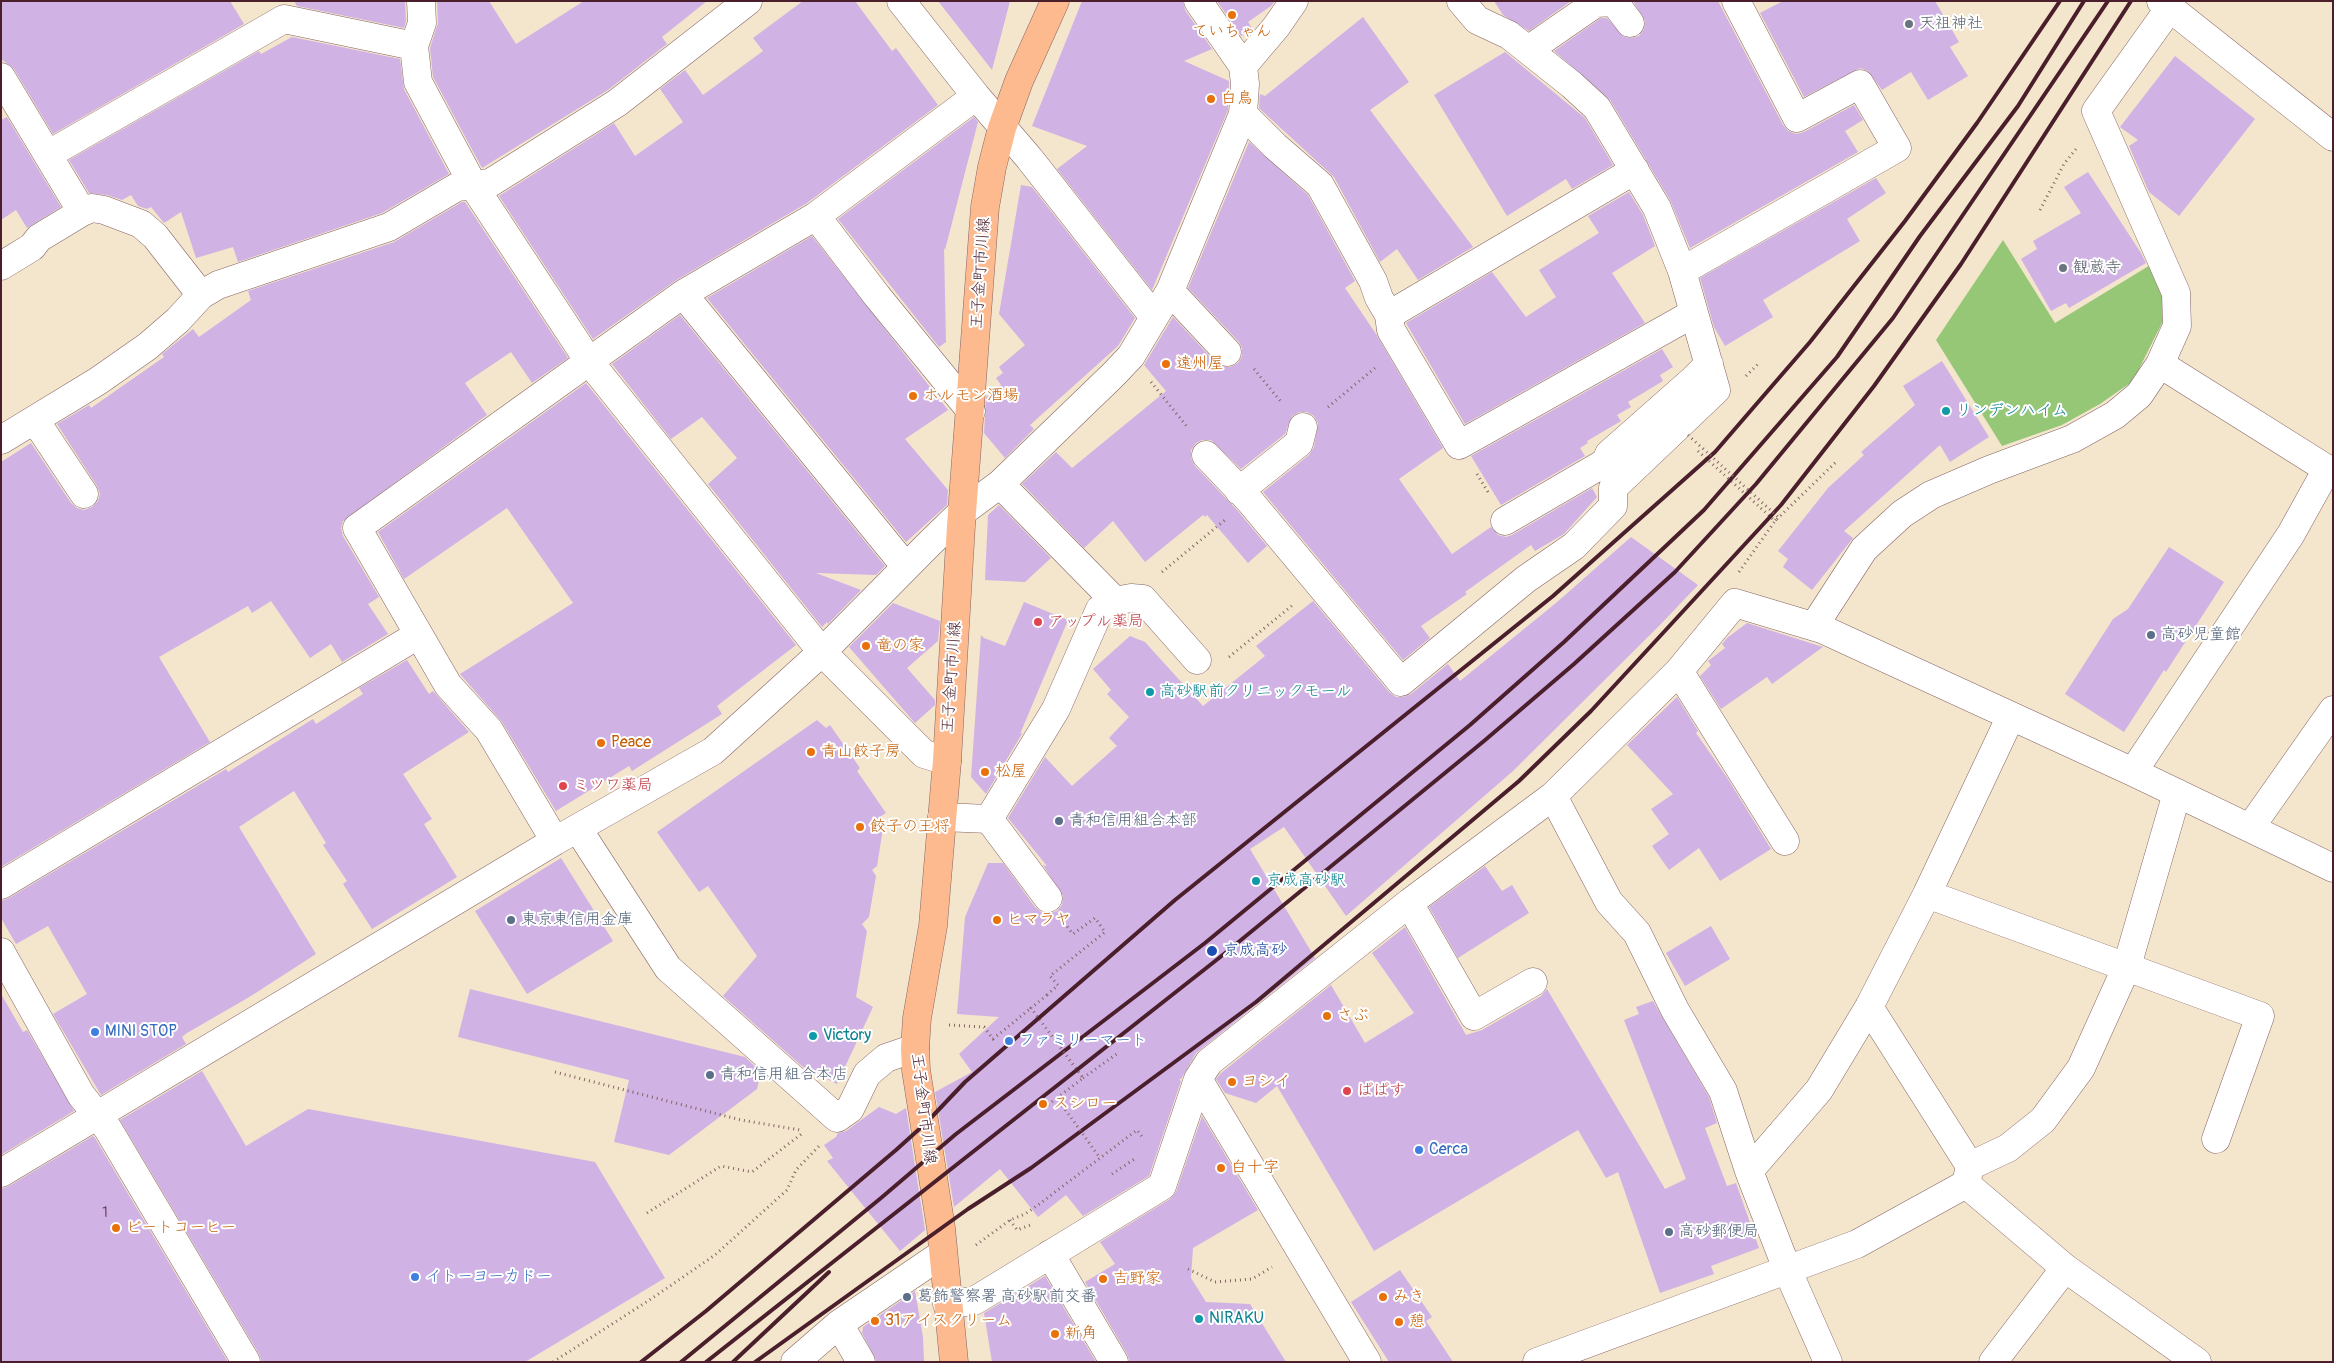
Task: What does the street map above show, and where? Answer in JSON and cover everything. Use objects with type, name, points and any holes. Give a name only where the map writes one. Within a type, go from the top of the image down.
[{"type":"main road","name":"王子金町市川線","points":[[954,1362],[942,1254],[941,1228],[915,1048],[917,1018],[933,926],[947,761],[962,512],[985,207],[992,166],[1002,128],[1019,81],[1055,1]]},
{"type":"street","points":[[421,1],[422,23],[414,46],[418,82],[474,186],[588,360],[822,652],[924,754],[947,761]]},
{"type":"street","points":[[1,440],[98,380],[148,346],[178,320],[201,296],[218,286],[389,228],[457,187],[490,183],[617,103],[748,1]]},
{"type":"street","points":[[902,1],[1154,317]]},
{"type":"street","points":[[1,1174],[566,835],[713,751],[822,652],[962,512],[1000,484],[1114,374],[1130,356],[1170,291],[1243,114],[1245,84],[1243,66],[1198,1]]},
{"type":"street","points":[[1243,66],[1276,27],[1294,1]]},
{"type":"street","points":[[1206,455],[1244,496],[1401,682],[1526,579],[1574,546],[1613,506],[1613,488],[1716,390],[1682,271],[1657,208],[1597,108],[1509,35],[1477,20],[1461,1]]},
{"type":"street","points":[[1682,271],[1897,148],[1860,84],[1797,118],[1736,1]]},
{"type":"street","points":[[1528,50],[1596,3],[1614,2],[1630,22]]},
{"type":"street","points":[[1818,628],[1864,549],[1902,514],[1931,494],[2072,439],[2115,415],[2139,395],[2160,364],[2177,326],[2176,293],[2096,111],[2165,5],[2333,137]]},
{"type":"street","points":[[49,154],[279,10],[414,46]]},
{"type":"street","points":[[1,77],[49,154],[82,212]]},
{"type":"street","points":[[915,1048],[886,1058],[867,1074],[850,1109],[837,1118],[668,968],[566,835],[489,730],[448,685],[357,528],[588,360],[683,294],[816,216],[976,96]]},
{"type":"street","points":[[1243,114],[1275,146],[1320,184],[1373,281],[1379,298],[1389,315],[1391,330],[1459,445],[1694,313]]},
{"type":"street","points":[[1389,315],[1635,170]]},
{"type":"street","points":[[1,266],[32,247],[39,238],[92,208],[104,210],[141,224],[155,236],[201,296]]},
{"type":"street","points":[[816,216],[877,296],[971,411]]},
{"type":"street","points":[[1170,291],[1227,352]]},
{"type":"street","points":[[683,294],[906,567]]},
{"type":"street","points":[[2133,772],[2291,534],[2327,469],[2160,364]]},
{"type":"street","points":[[1505,521],[1606,462],[1609,454],[1694,379],[1711,372]]},
{"type":"street","points":[[35,420],[84,494]]},
{"type":"street","points":[[1244,496],[1299,443],[1303,427]]},
{"type":"street","points":[[1000,484],[1123,599]]},
{"type":"street","points":[[989,819],[1056,709],[1100,609],[1123,599],[1143,599],[1197,660]]},
{"type":"street","points":[[947,1304],[974,1301],[1162,1186],[1198,1079],[1209,1062],[1408,903],[1554,796],[1679,671],[1735,603],[1818,628],[2133,772],[2333,868]]},
{"type":"street","points":[[1,885],[418,635]]},
{"type":"street","points":[[1679,671],[1785,841]]},
{"type":"street","points":[[2250,828],[2333,710]]},
{"type":"street","points":[[1749,1171],[1819,1090],[1869,1007],[1927,894],[2011,716]]},
{"type":"street","points":[[1537,1362],[1858,1244],[1964,1180],[2043,1120],[2081,1068],[2127,966],[2177,793]]},
{"type":"street","points":[[1554,796],[1609,902],[1637,933],[1674,1010],[1723,1091],[1749,1171],[1787,1269],[1828,1362]]},
{"type":"street","points":[[942,817],[989,819]]},
{"type":"street","points":[[989,819],[1048,898]]},
{"type":"street","points":[[1927,894],[2260,1016],[2216,1139]]},
{"type":"street","points":[[1408,903],[1474,1016],[1532,982]]},
{"type":"street","points":[[1,952],[82,1094],[108,1129],[246,1362]]},
{"type":"street","points":[[1869,1007],[1964,1180],[2065,1268],[2197,1362]]},
{"type":"street","points":[[1198,1079],[1367,1362]]},
{"type":"street","points":[[795,1362],[840,1324],[942,1254]]},
{"type":"street","points":[[1050,1254],[1114,1362]]},
{"type":"street","points":[[1993,1362],[2065,1268]]},
{"type":"street","points":[[840,1324],[861,1362]]},
{"type":"path","points":[[2040,210],[2064,164],[2100,119]]},
{"type":"path","points":[[1227,352],[1230,356],[1245,358],[1303,427],[1401,347]]},
{"type":"path","points":[[1130,356],[1201,444],[1206,455]]},
{"type":"path","points":[[1688,435],[1778,517],[1738,573]]},
{"type":"path","points":[[1684,438],[1775,521]]},
{"type":"path","points":[[1775,521],[1836,462]]},
{"type":"path","points":[[1123,599],[1244,496]]},
{"type":"path","points":[[1197,660],[1208,673],[1318,585]]},
{"type":"path","points":[[947,1025],[984,1027],[993,1039],[1058,986],[1050,976],[1105,932],[1095,918],[1073,934]]},
{"type":"path","points":[[1031,1008],[1083,1078]]},
{"type":"path","points":[[1044,1108],[1118,1053]]},
{"type":"path","points":[[555,1072],[741,1120],[814,1133]]},
{"type":"path","points":[[1057,1098],[1100,1158]]},
{"type":"path","points":[[970,1249],[1010,1220],[1025,1214],[1038,1205],[1137,1130],[1145,1142]]},
{"type":"path","points":[[647,1213],[721,1166],[752,1172],[804,1131]]},
{"type":"path","points":[[554,1362],[715,1255],[787,1190],[796,1170],[819,1148],[821,1141]]},
{"type":"path","points":[[1105,1180],[1142,1153]]},
{"type":"path","points":[[1188,1269],[1215,1282],[1252,1279],[1301,1251]]},
{"type":"green space","points":[[2003,240],[2055,323],[2152,264],[2163,295],[2163,321],[2133,381],[2100,404],[2062,425],[2002,446],[1936,340]]},
{"type":"building","points":[[1,1],[230,1],[244,24],[53,134],[14,69],[1,59]]},
{"type":"building","points":[[294,1],[405,1],[406,21],[404,28],[297,6]]},
{"type":"building","points":[[437,1],[489,1],[516,44],[584,1],[707,1],[662,37],[667,44],[608,90],[482,168],[433,77],[430,48],[438,23]]},
{"type":"building","points":[[803,1],[855,1],[892,51],[896,48],[938,105],[807,203],[675,281],[593,339],[499,196],[614,123],[635,156],[683,122],[660,89],[685,70],[703,95],[763,51],[753,38]]},
{"type":"building","points":[[938,1],[1010,1],[992,70]]},
{"type":"building","points":[[1082,1],[1183,1],[1185,10],[1212,49],[1184,61],[1229,81],[1228,110],[1152,290],[1057,169],[1087,146],[1032,126]]},
{"type":"building","points":[[1217,1],[1275,1],[1248,22],[1253,30],[1241,36]]},
{"type":"building","points":[[1494,1],[1571,1],[1529,31],[1503,15]]},
{"type":"building","points":[[1633,1],[1718,1],[1783,125],[1788,131],[1796,134],[1804,132],[1854,105],[1863,120],[1845,131],[1858,152],[1690,248],[1670,200],[1610,100],[1554,51],[1601,18],[1607,18],[1624,37],[1632,38],[1639,36],[1644,29],[1645,21]]},
{"type":"building","points":[[1783,1],[1935,1],[1959,42],[1950,47],[1968,76],[1928,100],[1911,72],[1882,90],[1868,71],[1860,68],[1804,97],[1760,13]]},
{"type":"building","points":[[1363,17],[1409,82],[1370,110],[1473,247],[1418,280],[1397,249],[1380,262],[1334,177],[1259,108],[1260,94],[1265,96]]},
{"type":"building","points":[[292,37],[400,59],[404,89],[449,174],[382,213],[238,262],[233,247],[196,258],[181,212],[164,223],[151,207],[147,209],[138,206],[131,195],[122,200],[107,195],[89,193],[69,160],[259,51],[261,54]]},
{"type":"building","points":[[1505,52],[1585,118],[1613,165],[1572,189],[1566,179],[1507,216],[1434,95]]},
{"type":"building","points":[[2175,56],[2255,119],[2179,216],[2149,192],[2129,146],[2138,140],[2120,127]]},
{"type":"building","points":[[7,117],[61,207],[27,228],[16,210],[1,220],[1,120]]},
{"type":"building","points":[[974,117],[978,122],[945,250],[944,248],[946,342],[939,347],[838,219]]},
{"type":"building","points":[[1249,142],[1308,195],[1355,281],[1345,288],[1376,334],[1443,448],[1399,479],[1452,554],[1491,527],[1498,535],[1506,537],[1592,488],[1597,497],[1564,534],[1535,551],[1531,545],[1465,592],[1467,594],[1421,626],[1430,638],[1403,660],[1263,492],[1309,455],[1314,447],[1318,423],[1314,416],[1307,412],[1299,412],[1292,416],[1285,434],[1241,469],[1211,440],[1202,440],[1196,443],[1191,450],[1191,458],[1195,466],[1237,510],[1267,546],[1248,563],[1207,515],[1205,517],[1203,515],[1145,562],[1113,521],[1084,548],[1022,484],[1056,452],[1072,468],[1166,391],[1144,365],[1173,317],[1216,363],[1222,367],[1230,367],[1238,363],[1242,356],[1242,348],[1239,342],[1188,288]]},
{"type":"building","points":[[2088,172],[2146,263],[2069,308],[2066,303],[2051,311],[2021,259],[2037,249],[2033,241],[2081,213],[2064,187]]},
{"type":"building","points":[[1876,178],[1886,193],[1847,219],[1860,241],[1763,300],[1773,317],[1725,346],[1714,327],[1700,278]]},
{"type":"building","points":[[1021,185],[1032,187],[1135,318],[1118,346],[1030,425],[1034,429],[1005,458],[984,433],[986,397],[1001,385],[996,378],[1003,373],[999,367],[1025,345],[999,314]]},
{"type":"building","points":[[1629,192],[1643,215],[1655,246],[1612,273],[1645,323],[1465,424],[1406,323],[1492,272],[1526,317],[1556,297],[1539,270],[1599,233],[1588,216]]},
{"type":"building","points":[[465,202],[568,358],[532,383],[511,352],[465,383],[487,415],[343,521],[341,528],[343,536],[379,597],[368,604],[388,634],[342,662],[331,644],[310,658],[271,601],[252,613],[248,606],[159,657],[210,742],[1,867],[1,462],[31,443],[71,503],[77,508],[84,510],[92,507],[98,501],[100,494],[97,486],[57,424],[89,405],[91,408],[164,357],[162,354],[193,329],[199,337],[251,300],[248,291],[394,242]]},
{"type":"building","points":[[812,236],[948,410],[905,439],[948,490],[947,505],[906,542],[707,298]]},
{"type":"building","points":[[680,315],[885,566],[876,575],[816,573],[861,590],[828,624],[827,622],[822,627],[708,484],[737,458],[702,417],[671,439],[612,364]]},
{"type":"building","points":[[1662,349],[1673,367],[1660,375],[1663,381],[1628,402],[1631,407],[1617,415],[1621,421],[1587,441],[1588,443],[1580,448],[1585,456],[1501,505],[1471,456]]},
{"type":"building","points":[[1942,361],[1989,437],[1950,462],[1940,445],[1844,531],[1853,538],[1812,590],[1783,567],[1788,559],[1778,551],[1828,488],[1864,455],[1861,452],[1915,405],[1903,386]]},
{"type":"building","points":[[586,383],[796,645],[717,706],[722,714],[632,771],[629,766],[556,811],[502,722],[460,674],[573,603],[507,508],[404,579],[378,532]]},
{"type":"building","points":[[999,505],[1051,558],[1025,582],[985,580],[988,515]]},
{"type":"building","points":[[1631,537],[1698,585],[1513,771],[1346,916],[1284,827],[1250,849],[1315,958],[1196,1053],[1181,1079],[1179,1079],[1181,1081],[1149,1176],[1083,1216],[1066,1195],[1038,1217],[1000,1169],[954,1207],[935,1092],[972,1072],[959,1054],[999,1017],[957,1014],[965,917],[988,863],[1003,863],[1035,907],[1041,912],[1050,913],[1057,911],[1062,905],[1063,896],[1043,865],[1047,866],[1008,818],[1045,757],[1072,786],[1117,746],[1109,738],[1129,717],[1107,694],[1111,690],[1093,669],[1130,636],[1145,642],[1203,706],[1265,656],[1256,646],[1313,601],[1389,692],[1396,697],[1404,697],[1411,694],[1448,664],[1460,681],[1556,603]]},
{"type":"building","points":[[2169,547],[2224,582],[2166,672],[2164,670],[2124,732],[2065,694],[2113,619],[2128,609]]},
{"type":"building","points":[[1024,602],[1068,620],[1020,734],[1023,732],[986,794],[971,777],[981,635],[1005,646]]},
{"type":"building","points":[[893,603],[940,621],[938,641],[907,668],[935,700],[935,705],[915,723],[849,647]]},
{"type":"building","points":[[1747,623],[1823,647],[1772,684],[1767,677],[1721,709],[1700,676],[1711,665],[1708,661],[1725,648],[1722,644],[1727,638]]},
{"type":"building","points":[[407,660],[429,694],[433,691],[469,732],[403,774],[432,819],[424,824],[457,877],[372,929],[343,884],[347,881],[323,845],[326,843],[294,791],[239,827],[316,954],[251,996],[187,1033],[182,1037],[186,1044],[101,1095],[53,1014],[87,994],[48,926],[16,944],[1,918],[1,901],[226,769],[228,772],[313,719],[316,724],[363,694],[359,688]]},
{"type":"building","points":[[1677,697],[1698,731],[1696,733],[1728,779],[1771,849],[1720,881],[1699,848],[1669,870],[1652,846],[1669,834],[1651,809],[1673,794],[1627,745]]},
{"type":"building","points":[[817,720],[826,728],[830,725],[860,768],[857,771],[886,813],[881,816],[884,822],[877,866],[872,870],[876,876],[869,917],[862,924],[867,931],[856,997],[873,1007],[837,1084],[803,1067],[723,996],[757,956],[708,886],[699,892],[657,832]]},
{"type":"building","points":[[561,858],[613,941],[527,994],[475,911]]},
{"type":"building","points":[[1485,866],[1502,891],[1512,885],[1529,913],[1458,958],[1429,907]]},
{"type":"building","points":[[1711,926],[1730,959],[1685,986],[1666,953]]},
{"type":"building","points":[[1405,927],[1466,1035],[1482,1030],[1541,996],[1547,989],[1665,1189],[1686,1179],[1624,1020],[1639,1014],[1636,1007],[1653,1001],[1709,1097],[1717,1123],[1705,1128],[1727,1186],[1736,1183],[1759,1248],[1711,1266],[1714,1274],[1660,1293],[1618,1172],[1606,1178],[1578,1130],[1374,1251],[1277,1086],[1256,1103],[1225,1093],[1216,1079],[1331,985],[1365,1043],[1414,1013],[1372,953]]},
{"type":"building","points":[[470,989],[745,1057],[761,1072],[757,1089],[669,1155],[614,1142],[629,1080],[458,1037]]},
{"type":"building","points":[[1,994],[23,1032],[27,1030],[74,1111],[1,1155]]},
{"type":"building","points":[[202,1071],[246,1146],[308,1109],[595,1162],[665,1278],[525,1362],[262,1362],[120,1120]]},
{"type":"building","points":[[879,1107],[896,1114],[906,1108],[925,1230],[900,1251],[827,1161],[833,1158],[824,1145],[836,1137],[838,1133],[846,1131]]},
{"type":"building","points":[[1202,1116],[1258,1210],[1193,1248],[1191,1278],[1206,1302],[1250,1304],[1286,1362],[1130,1362],[1085,1282],[1115,1264],[1100,1242],[1170,1199],[1176,1192]]},
{"type":"building","points":[[93,1136],[228,1362],[1,1362],[1,1189]]},
{"type":"building","points":[[1400,1270],[1432,1317],[1426,1321],[1453,1362],[1389,1362],[1351,1302]]},
{"type":"building","points":[[1045,1276],[1096,1362],[992,1362],[984,1313]]},
{"type":"building","points":[[915,1291],[923,1337],[924,1362],[877,1362],[862,1333],[863,1327]]},
{"type":"railway","points":[[641,1362],[706,1311],[896,1150],[926,1123],[965,1082],[1175,900],[1553,596],[1715,452],[1810,342],[1905,221],[1977,123],[2060,1]]},
{"type":"railway","points":[[681,1362],[956,1134],[1205,943],[1470,725],[1564,642],[1704,510],[1837,357],[1920,236],[2018,106],[2084,1]]},
{"type":"railway","points":[[706,1362],[1219,958],[1484,741],[1574,664],[1675,572],[1756,484],[1893,318],[2108,1]]},
{"type":"railway","points":[[755,1362],[968,1209],[1031,1168],[1256,1002],[1519,781],[1591,711],[1781,505],[1874,386],[1961,264],[2131,1]]},
{"type":"railway","points":[[733,1362],[829,1272]]},
{"type":"place","name":"ていちゃん","points":[[1232,15]]},
{"type":"place","name":"天祖神社","points":[[1909,24]]},
{"type":"place","name":"白鳥","points":[[1211,99]]},
{"type":"place","name":"観蔵寺","points":[[2063,268]]},
{"type":"place","name":"遠州屋","points":[[1166,364]]},
{"type":"place","name":"ホルモン酒場","points":[[913,396]]},
{"type":"place","name":"リンデンハイム","points":[[1946,411]]},
{"type":"place","name":"アップル薬局","points":[[1038,622]]},
{"type":"place","name":"高砂児童館","points":[[2151,635]]},
{"type":"place","name":"竜の家","points":[[866,646]]},
{"type":"place","name":"高砂駅前クリニックモール","points":[[1150,692]]},
{"type":"place","name":"Peace","points":[[601,743]]},
{"type":"place","name":"青山餃子房","points":[[811,752]]},
{"type":"place","name":"松屋","points":[[985,772]]},
{"type":"place","name":"ミツワ薬局","points":[[563,786]]},
{"type":"place","name":"青和信用組合本部","points":[[1059,821]]},
{"type":"place","name":"餃子の王将","points":[[860,827]]},
{"type":"place","name":"京成高砂駅","points":[[1256,881]]},
{"type":"place","name":"東京東信用金庫","points":[[511,920]]},
{"type":"place","name":"ヒマラヤ","points":[[997,920]]},
{"type":"place","name":"京成高砂","points":[[1212,951]]},
{"type":"place","name":"さぶ","points":[[1327,1016]]},
{"type":"place","name":"MINI STOP","points":[[95,1032]]},
{"type":"place","name":"Victory","points":[[813,1036]]},
{"type":"place","name":"ファミリーマート","points":[[1009,1041]]},
{"type":"place","name":"青和信用組合本店","points":[[710,1075]]},
{"type":"place","name":"ヨシイ","points":[[1232,1082]]},
{"type":"place","name":"ぱぱす","points":[[1347,1091]]},
{"type":"place","name":"スシロー","points":[[1043,1104]]},
{"type":"place","name":"Cerca","points":[[1419,1150]]},
{"type":"place","name":"白十字","points":[[1221,1168]]},
{"type":"place","name":"ビートコーヒー","points":[[116,1228]]},
{"type":"place","name":"高砂郵便局","points":[[1669,1232]]},
{"type":"place","name":"イトーヨーカドー","points":[[415,1277]]},
{"type":"place","name":"吉野家","points":[[1103,1279]]},
{"type":"place","name":"葛飾警察署 高砂駅前交番","points":[[907,1297]]},
{"type":"place","name":"みき","points":[[1383,1297]]},
{"type":"place","name":"NIRAKU","points":[[1199,1319]]},
{"type":"place","name":"31アイスクリーム","points":[[875,1321]]},
{"type":"place","name":"憩","points":[[1399,1322]]},
{"type":"place","name":"新角","points":[[1055,1334]]}]
